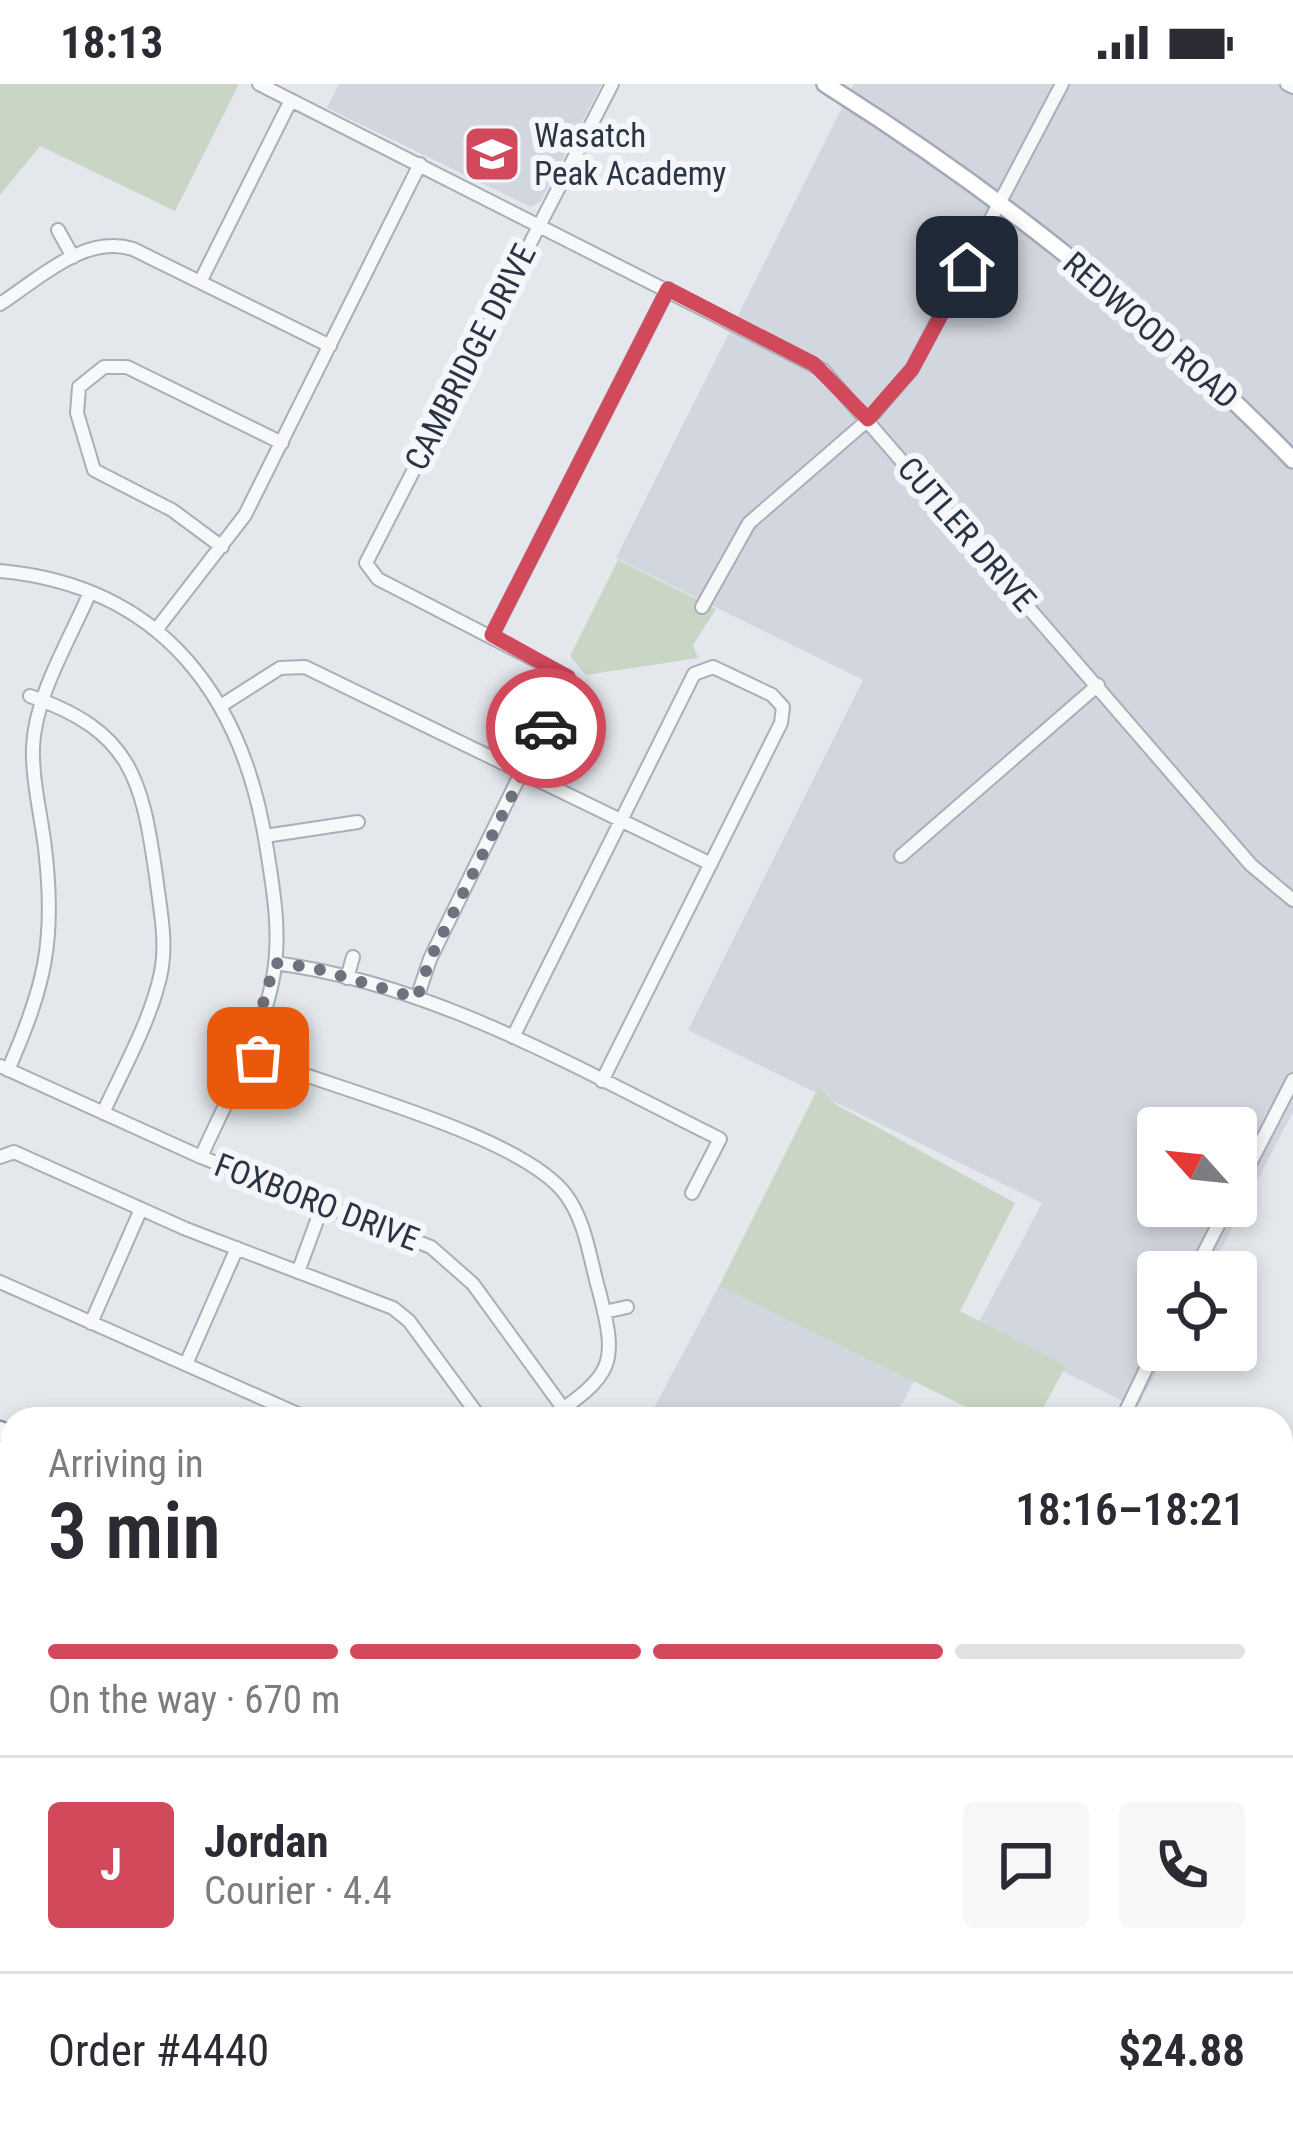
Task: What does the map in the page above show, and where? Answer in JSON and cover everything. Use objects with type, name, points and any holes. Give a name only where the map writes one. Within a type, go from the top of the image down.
[{"type":"main road","name":"REDWOOD ROAD","points":[[825,84],[1000,204],[1163,336],[1293,460]]},
{"type":"street","name":"CUTLER DRIVE","points":[[259,84],[814,364],[868,419],[1251,865],[1293,900]]},
{"type":"street","name":"CAMBRIDGE DRIVE","points":[[492,635],[366,568],[612,84]]},
{"type":"street","points":[[702,607],[749,523],[868,419],[924,351],[1062,84]]},
{"type":"street","points":[[200,282],[291,100]]},
{"type":"street","points":[[156,630],[222,548],[282,443],[420,164]]},
{"type":"street","points":[[58,230],[73,257]]},
{"type":"street","points":[[0,304],[93,247],[128,247],[330,346]]},
{"type":"street","points":[[417,998],[430,959],[568,677],[492,635],[668,289]]},
{"type":"street","points":[[222,548],[172,510],[94,470],[76,412],[80,387],[97,370],[128,368],[282,443]]},
{"type":"street","points":[[0,571],[90,592],[156,630],[222,704],[249,760],[276,910],[275,963],[248,1054],[201,1157]]},
{"type":"street","points":[[4,1068],[46,972],[47,866],[33,748],[37,698],[90,592]]},
{"type":"street","points":[[222,704],[280,668],[298,665],[711,864]]},
{"type":"street","points":[[513,1037],[692,678],[702,668],[718,669],[772,695],[783,707],[781,724],[602,1081]]},
{"type":"street","points":[[901,856],[1098,685]]},
{"type":"street","points":[[37,698],[107,736],[135,775],[146,806],[163,964],[152,1004],[104,1113]]},
{"type":"street","points":[[265,836],[358,822]]},
{"type":"street","points":[[347,978],[353,957]]},
{"type":"street","points":[[275,963],[417,998],[513,1037],[720,1139],[692,1193]]},
{"type":"street","points":[[248,1054],[430,1118],[550,1178],[577,1215],[612,1348],[608,1370],[574,1407]]},
{"type":"street","name":"FOXBORO DRIVE","points":[[4,1068],[201,1157],[448,1258],[562,1407]]},
{"type":"street","points":[[1257,1150],[1293,1080]]},
{"type":"street","points":[[2,1155],[18,1154],[399,1312],[472,1407]]},
{"type":"street","points":[[298,1272],[323,1204]]},
{"type":"street","points":[[91,1322],[142,1209]]},
{"type":"street","points":[[185,1364],[237,1248]]},
{"type":"street","points":[[0,1282],[282,1407]]},
{"type":"street","points":[[604,1312],[627,1306]]},
{"type":"street","points":[[1128,1407],[1145,1371]]},
{"type":"shaded area","name":"Wasatch Peak Academy","points":[[339,84],[602,84],[540,202],[531,207],[327,108]]},
{"type":"shaded area","points":[[854,84],[1293,84],[1293,1112],[1257,1181],[1257,1107],[1137,1107],[1137,1227],[1233,1227],[1220,1251],[1137,1251],[1137,1371],[1157,1371],[1138,1407],[976,1328],[1042,1203],[688,1030],[863,680],[616,558]]},
{"type":"shaded area","points":[[720,1284],[915,1379],[900,1407],[654,1407]]},
{"type":"green space","points":[[0,84],[239,84],[175,211],[40,146],[0,195]]},
{"type":"green space","points":[[618,560],[716,609],[693,645],[698,658],[586,675],[570,656]]},
{"type":"green space","points":[[818,1088],[837,1105],[1015,1203],[960,1311],[1066,1366],[1044,1407],[966,1407],[719,1286]]},
{"type":"way so far","points":[[258,1058],[248,1054],[268,1000],[275,963],[310,967],[417,998],[430,959],[546,728]]},
{"type":"place","name":"Wasatch Peak Academy","points":[[492,154]]},
{"type":"route","points":[[546,728],[568,677],[492,635],[668,289],[814,364],[868,419],[890,398],[924,351],[967,267]]}]
